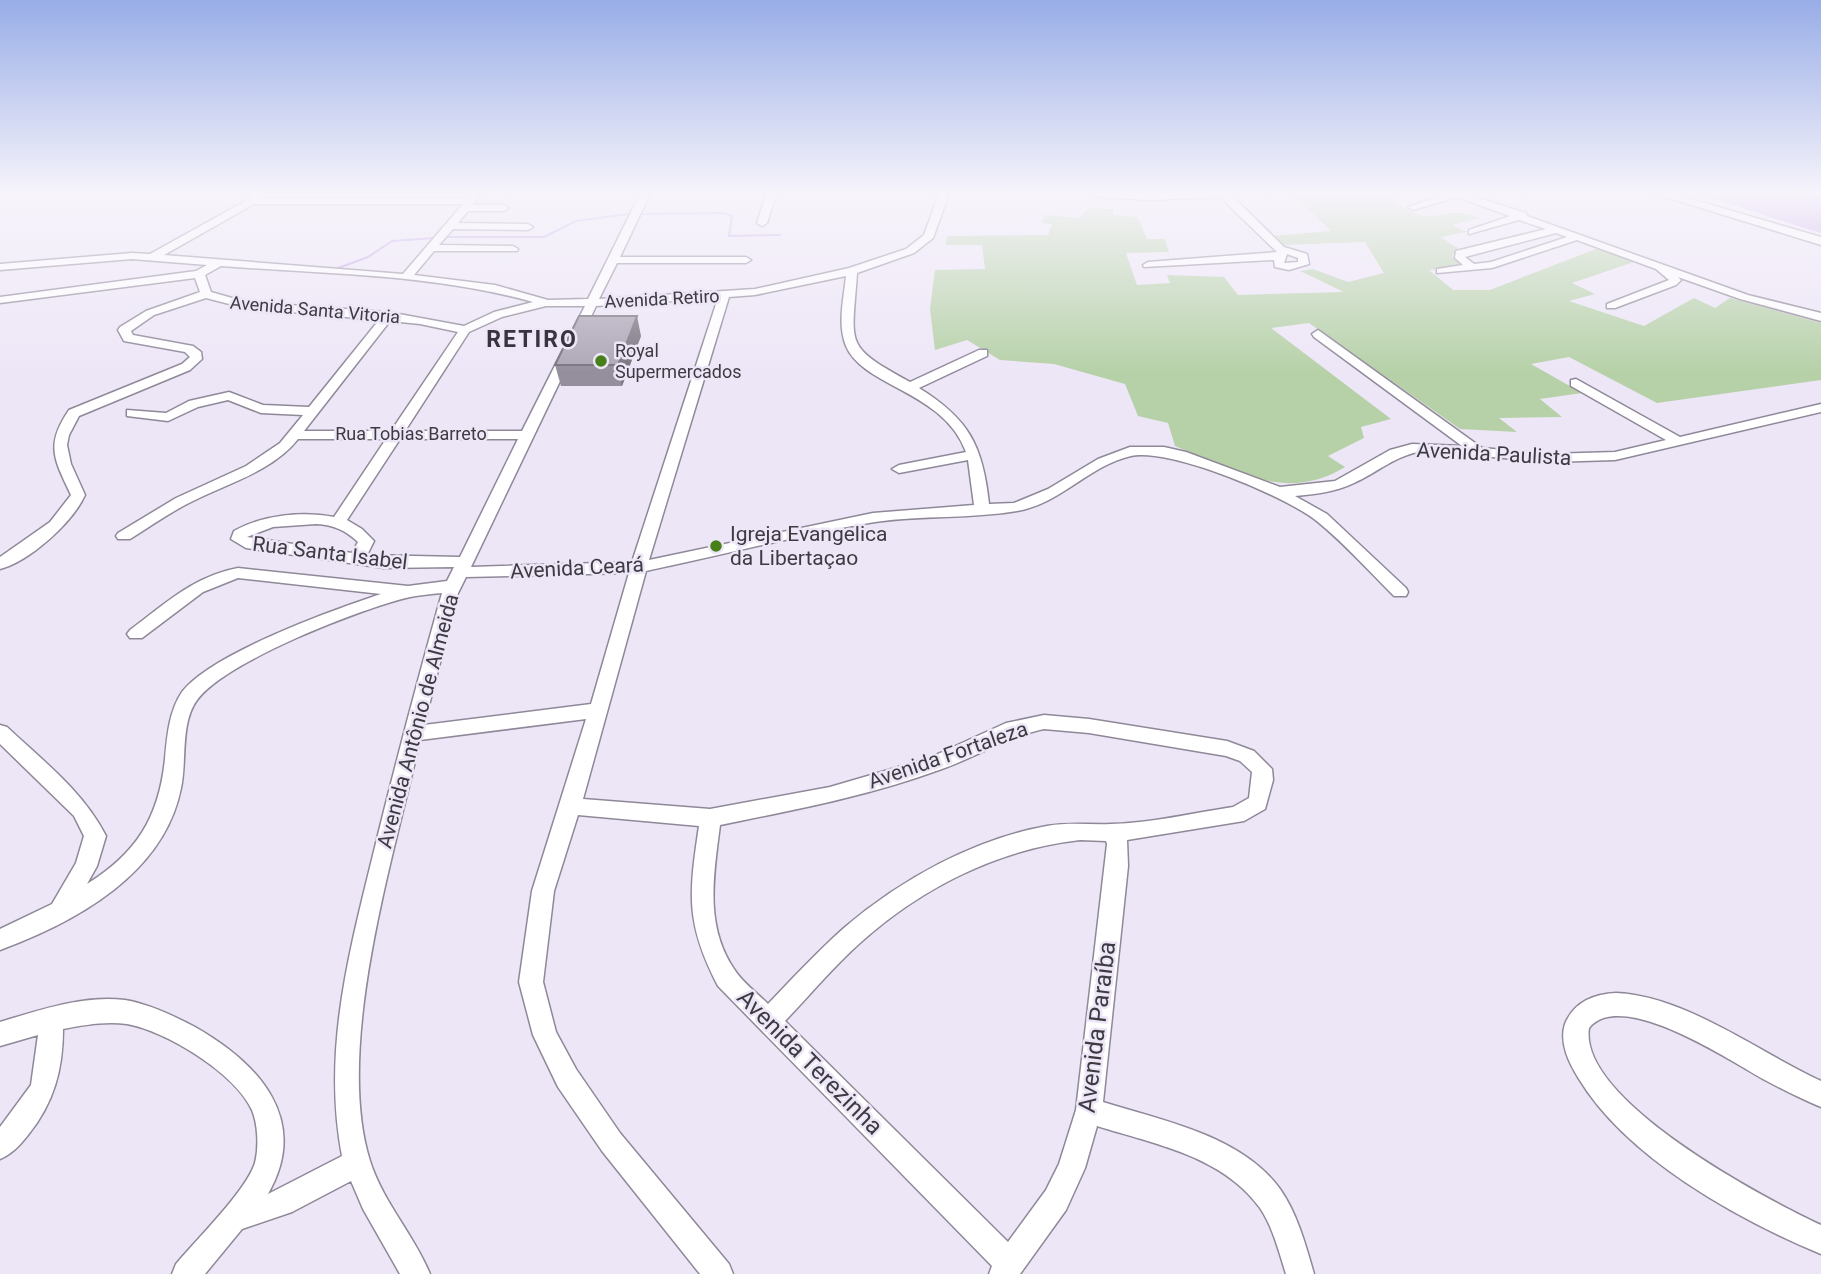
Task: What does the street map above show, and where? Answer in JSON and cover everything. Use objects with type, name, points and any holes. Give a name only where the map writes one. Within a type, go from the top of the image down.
[{"type":"street","points":[[153,257],[159,253]]},
{"type":"street","points":[[406,278],[426,253]]},
{"type":"street","name":"Avenida Antônio de Almeida","points":[[416,1274],[373,1199],[357,1163],[346,1088],[349,1017],[364,939],[412,734],[459,573],[614,253]]},
{"type":"street","name":"Avenida Retiro","points":[[548,303],[724,296],[852,271],[900,253]]},
{"type":"street","points":[[1148,265],[1280,253]]},
{"type":"street","points":[[1460,253],[1460,258],[1473,268]]},
{"type":"street","points":[[1441,271],[1503,262],[1528,253]]},
{"type":"street","points":[[1625,253],[1744,297],[1821,317]]},
{"type":"street","points":[[0,267],[114,256],[153,257],[495,288],[548,303]]},
{"type":"street","points":[[611,260],[746,260]]},
{"type":"street","name":"Avenida Santa Vitoria","points":[[216,264],[199,274],[206,294],[245,305],[388,316],[465,330]]},
{"type":"street","points":[[1611,306],[1675,280],[1658,266]]},
{"type":"street","points":[[852,271],[849,337],[853,350],[870,366],[910,387],[964,434],[973,455],[982,510]]},
{"type":"street","points":[[0,300],[199,274]]},
{"type":"street","points":[[0,564],[59,522],[75,503],[78,495],[63,467],[58,448],[74,414],[179,370],[196,359],[197,355],[188,349],[128,338],[124,330],[150,313],[206,294]]},
{"type":"street","points":[[719,1274],[611,1142],[567,1078],[545,1035],[531,982],[543,891],[571,806],[639,567],[724,296]]},
{"type":"street","points":[[358,557],[366,541],[338,522],[465,330],[498,314],[548,303]]},
{"type":"street","points":[[124,536],[181,501],[271,457],[296,435],[388,316]]},
{"type":"street","points":[[1318,334],[1479,452]]},
{"type":"street","points":[[910,387],[983,354]]},
{"type":"street","points":[[1576,383],[1678,441]]},
{"type":"street","points":[[132,413],[161,418],[174,415],[194,404],[229,397],[261,409],[313,411]]},
{"type":"street","name":"Avenida Paulista","points":[[982,510],[1016,507],[1117,455],[1146,450],[1181,455],[1278,492],[1338,485],[1359,475],[1389,453],[1403,449],[1582,459],[1615,456],[1821,408]]},
{"type":"street","name":"Rua Tobias Barreto","points":[[296,435],[526,435]]},
{"type":"street","points":[[899,469],[973,455]]},
{"type":"street","points":[[1278,492],[1322,517],[1400,592]]},
{"type":"street","name":"Avenida Ceará","points":[[459,573],[583,571],[639,567],[873,518],[929,511],[982,510]]},
{"type":"street","name":"Rua Santa Isabel","points":[[338,522],[256,525],[247,528],[239,539],[246,543],[459,573]]},
{"type":"street","points":[[0,940],[58,913],[127,869],[149,843],[164,817],[181,717],[188,698],[203,681],[241,657],[459,573]]},
{"type":"street","points":[[136,634],[203,583],[222,575],[251,575],[410,592]]},
{"type":"street","points":[[412,734],[598,710]]},
{"type":"street","name":"Avenida Fortaleza","points":[[571,806],[710,818],[830,795],[935,764],[1013,728],[1044,722],[1089,726],[1227,749],[1247,756],[1262,768],[1263,780],[1258,803],[1237,815],[1115,838]]},
{"type":"street","points":[[0,733],[80,810],[95,836],[86,866],[58,913]]},
{"type":"street","name":"Avenida Terezinha","points":[[710,818],[701,899],[703,928],[710,950],[726,978],[1007,1269]]},
{"type":"street","points":[[768,1021],[865,924],[957,864],[1004,846],[1052,836],[1092,830],[1115,838]]},
{"type":"street","name":"Avenida Paraíba","points":[[1007,1269],[1056,1200],[1071,1168],[1089,1110],[1115,838]]},
{"type":"street","points":[[1821,1094],[1691,1028],[1637,1007],[1609,1004],[1590,1008],[1577,1021],[1575,1045],[1586,1069],[1612,1105],[1713,1182],[1821,1240]]},
{"type":"street","points":[[0,1034],[51,1019],[98,1011],[128,1013],[168,1025],[213,1051],[258,1095],[269,1123],[270,1154],[262,1179],[186,1274]]},
{"type":"street","points":[[0,1146],[29,1115],[43,1093],[51,1062],[51,1019]]},
{"type":"street","points":[[1089,1110],[1214,1153],[1238,1165],[1270,1199],[1300,1274]]},
{"type":"street","points":[[234,1217],[259,1213],[281,1205],[357,1163]]},
{"type":"green space","points":[[983,253],[1126,253],[1137,285],[1170,283],[1167,275],[1224,277],[1238,295],[1344,292],[1300,271],[1313,269],[1348,282],[1384,273],[1372,253],[1455,253],[1452,256],[1464,266],[1429,270],[1453,290],[1490,290],[1584,253],[1618,253],[1637,261],[1572,283],[1595,294],[1569,301],[1644,326],[1694,298],[1715,308],[1730,298],[1821,323],[1821,380],[1657,403],[1569,357],[1531,364],[1582,393],[1540,399],[1562,417],[1499,418],[1517,432],[1460,429],[1309,323],[1271,328],[1391,419],[1361,427],[1364,438],[1328,456],[1345,467],[1323,478],[1301,483],[1280,483],[1238,473],[1175,446],[1168,423],[1138,416],[1125,384],[1054,364],[1000,360],[967,340],[935,350],[930,309],[935,270],[985,269]]},
{"type":"building","points":[[579,316],[637,316],[618,365],[555,365]]},
{"type":"waterway","points":[[333,270],[373,253]]},
{"type":"place","name":"Royal Supermercados","points":[[601,361]]},
{"type":"place","name":"Igreja Evangelica da Libertaçao","points":[[716,546]]},
{"type":"district","name":"RETIRO","points":[[532,339]]}]
